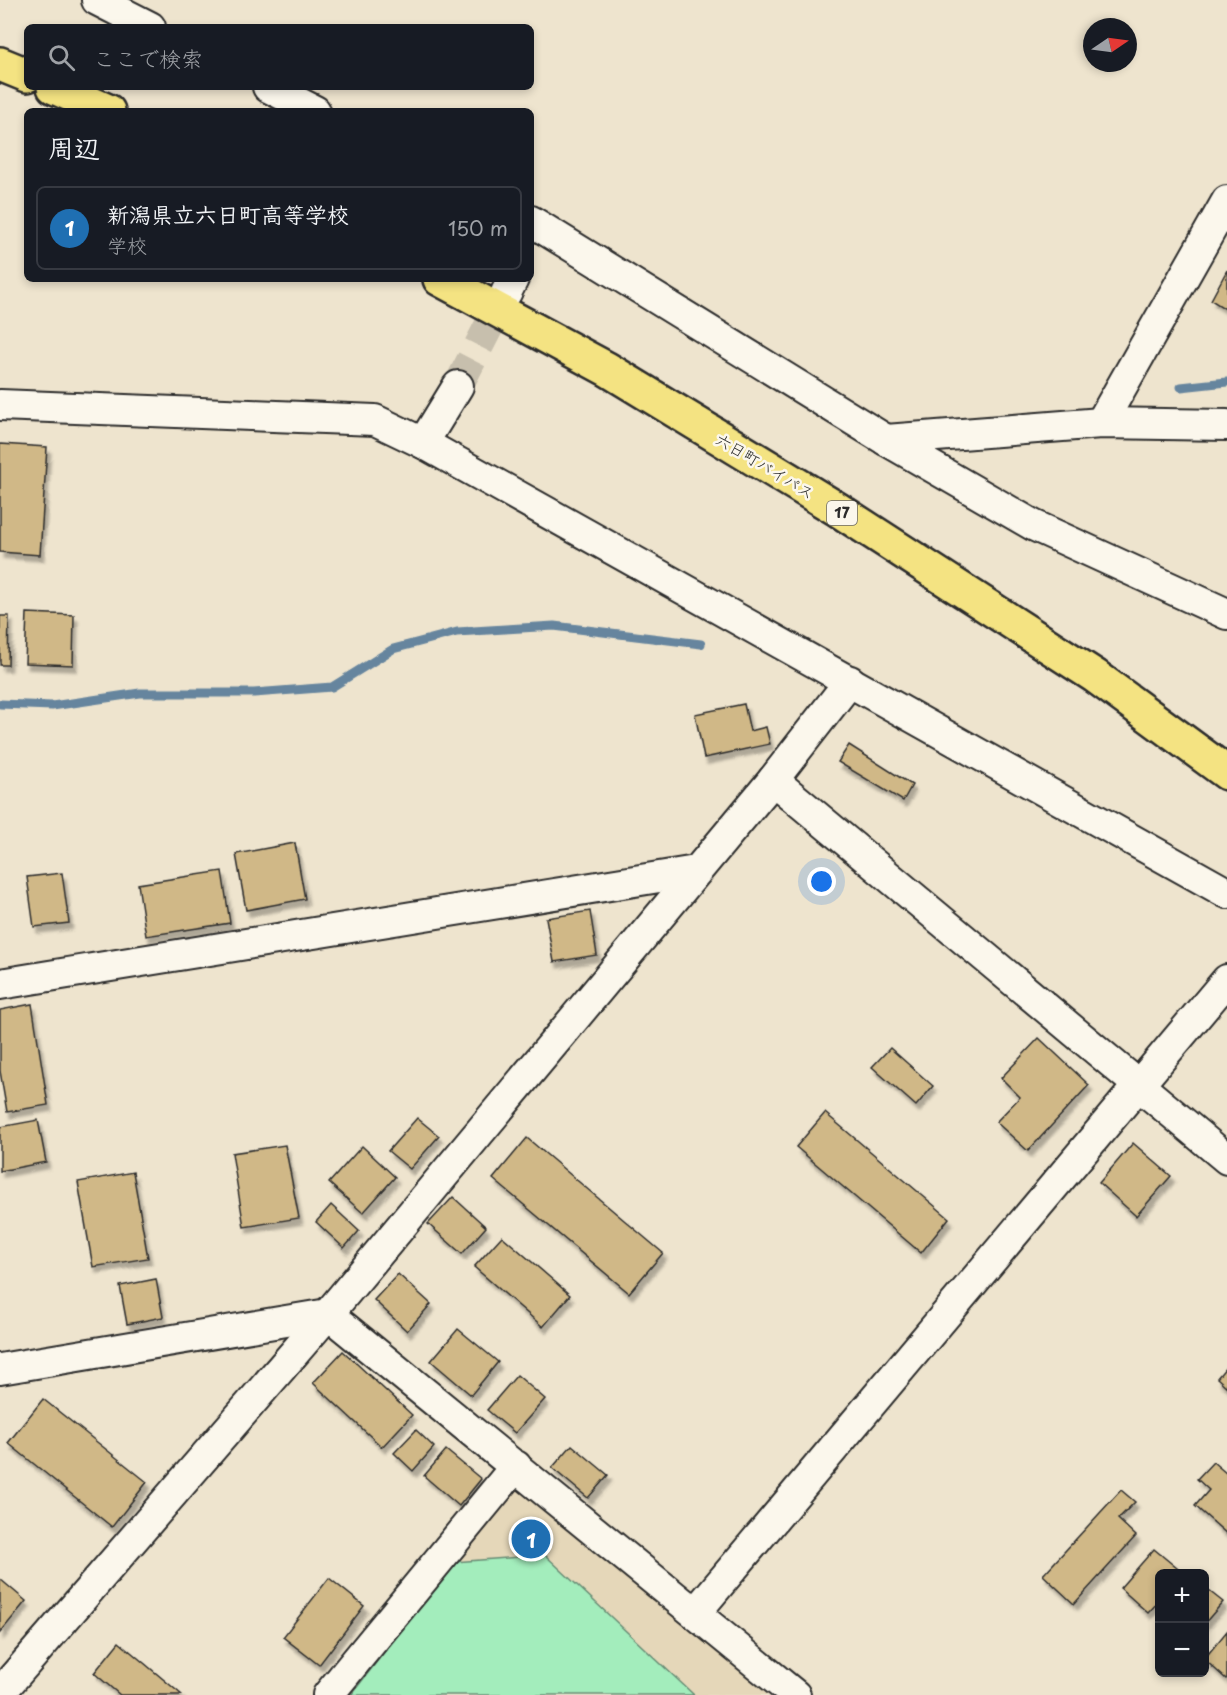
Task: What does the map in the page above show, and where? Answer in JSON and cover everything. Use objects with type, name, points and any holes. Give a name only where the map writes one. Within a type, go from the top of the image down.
[{"type":"highway","points":[[0,64],[24,74]]},
{"type":"highway","points":[[61,90],[101,108]]},
{"type":"highway","name":"六日町バイパス","points":[[447,282],[607,369],[837,509],[1095,676],[1227,773]]},
{"type":"street","points":[[97,0],[144,24]]},
{"type":"street","points":[[274,90],[309,108]]},
{"type":"street","points":[[1101,423],[1227,201]]},
{"type":"street","points":[[534,230],[1033,525],[1227,614]]},
{"type":"street","points":[[423,443],[458,386]]},
{"type":"street","points":[[0,405],[375,420],[423,443],[1227,893]]},
{"type":"street","points":[[886,440],[1101,423],[1227,425]]},
{"type":"street","points":[[3,1685],[328,1314],[773,780],[850,681]]},
{"type":"street","points":[[773,780],[1227,1159]]},
{"type":"street","points":[[0,984],[696,871]]},
{"type":"street","points":[[696,1612],[1140,1087],[1227,980]]},
{"type":"street","points":[[0,1369],[328,1314],[795,1695]]},
{"type":"street","points":[[328,1695],[516,1466]]},
{"type":"shaded area","points":[[516,1466],[795,1695],[328,1695]]},
{"type":"green space","points":[[545,1555],[694,1695],[351,1695],[454,1562]]},
{"type":"building","points":[[1227,270],[1227,310],[1211,300]]},
{"type":"building","points":[[0,444],[47,447],[40,555],[0,552]]},
{"type":"building","points":[[27,613],[74,615],[73,665],[25,663]]},
{"type":"building","points":[[0,616],[9,616],[8,665],[0,665]]},
{"type":"building","points":[[744,704],[750,731],[766,727],[770,744],[704,758],[695,714]]},
{"type":"building","points":[[849,745],[912,785],[903,801],[838,762]]},
{"type":"building","points":[[295,843],[305,899],[246,910],[236,854]]},
{"type":"building","points":[[222,871],[230,923],[146,936],[138,884]]},
{"type":"building","points":[[62,873],[69,923],[34,927],[27,877]]},
{"type":"building","points":[[590,911],[597,955],[554,962],[546,918]]},
{"type":"building","points":[[32,1004],[48,1105],[7,1112],[0,1071],[0,1010]]},
{"type":"building","points":[[1039,1038],[1089,1085],[1028,1151],[996,1122],[1020,1097],[1001,1078]]},
{"type":"building","points":[[890,1048],[933,1086],[916,1106],[872,1067]]},
{"type":"building","points":[[825,1113],[949,1218],[921,1253],[796,1147]]},
{"type":"building","points":[[417,1118],[439,1136],[410,1169],[388,1151]]},
{"type":"building","points":[[38,1120],[46,1162],[0,1171],[0,1127]]},
{"type":"building","points":[[527,1138],[663,1253],[629,1293],[493,1179]]},
{"type":"building","points":[[1133,1143],[1171,1176],[1136,1216],[1099,1183]]},
{"type":"building","points":[[285,1145],[299,1218],[244,1227],[232,1153]]},
{"type":"building","points":[[362,1146],[395,1177],[363,1213],[329,1183]]},
{"type":"building","points":[[133,1172],[148,1258],[93,1267],[78,1182]]},
{"type":"building","points":[[453,1197],[486,1227],[462,1254],[428,1224]]},
{"type":"building","points":[[331,1205],[359,1231],[344,1248],[316,1222]]},
{"type":"building","points":[[502,1236],[570,1295],[543,1327],[474,1267]]},
{"type":"building","points":[[398,1274],[431,1304],[407,1331],[374,1300]]},
{"type":"building","points":[[156,1279],[163,1317],[127,1324],[120,1286]]},
{"type":"building","points":[[458,1329],[498,1362],[471,1395],[431,1361]]},
{"type":"building","points":[[343,1351],[412,1415],[382,1447],[313,1383]]},
{"type":"building","points":[[1227,1366],[1227,1387],[1217,1378]]},
{"type":"building","points":[[517,1375],[545,1399],[515,1433],[487,1410]]},
{"type":"building","points":[[43,1399],[147,1482],[112,1527],[8,1443]]},
{"type":"building","points":[[416,1430],[434,1447],[413,1471],[394,1453]]},
{"type":"building","points":[[572,1445],[608,1475],[588,1498],[552,1468]]},
{"type":"building","points":[[446,1450],[481,1479],[459,1506],[424,1476]]},
{"type":"building","points":[[1213,1462],[1227,1474],[1227,1534],[1195,1506],[1209,1490],[1197,1479]]},
{"type":"building","points":[[1121,1490],[1135,1502],[1118,1519],[1136,1536],[1074,1604],[1043,1575]]},
{"type":"building","points":[[1154,1549],[1178,1569],[1155,1569],[1155,1605],[1148,1613],[1120,1588]]},
{"type":"building","points":[[329,1578],[364,1606],[319,1665],[283,1637]]},
{"type":"building","points":[[0,1579],[26,1601],[0,1633]]},
{"type":"building","points":[[1209,1591],[1223,1602],[1209,1618]]},
{"type":"building","points":[[1227,1631],[1226,1679],[1209,1664],[1209,1653]]},
{"type":"building","points":[[119,1642],[182,1695],[120,1695],[94,1673]]},
{"type":"waterway","points":[[1181,387],[1227,382]]},
{"type":"waterway","points":[[0,704],[52,706],[140,693],[254,693],[332,687],[393,649],[457,632],[554,626],[701,644]]},
{"type":"tunnel","points":[[458,386],[506,293]]},
{"type":"place","name":"新潟県立六日町高等学校","points":[[531,1539]]}]
